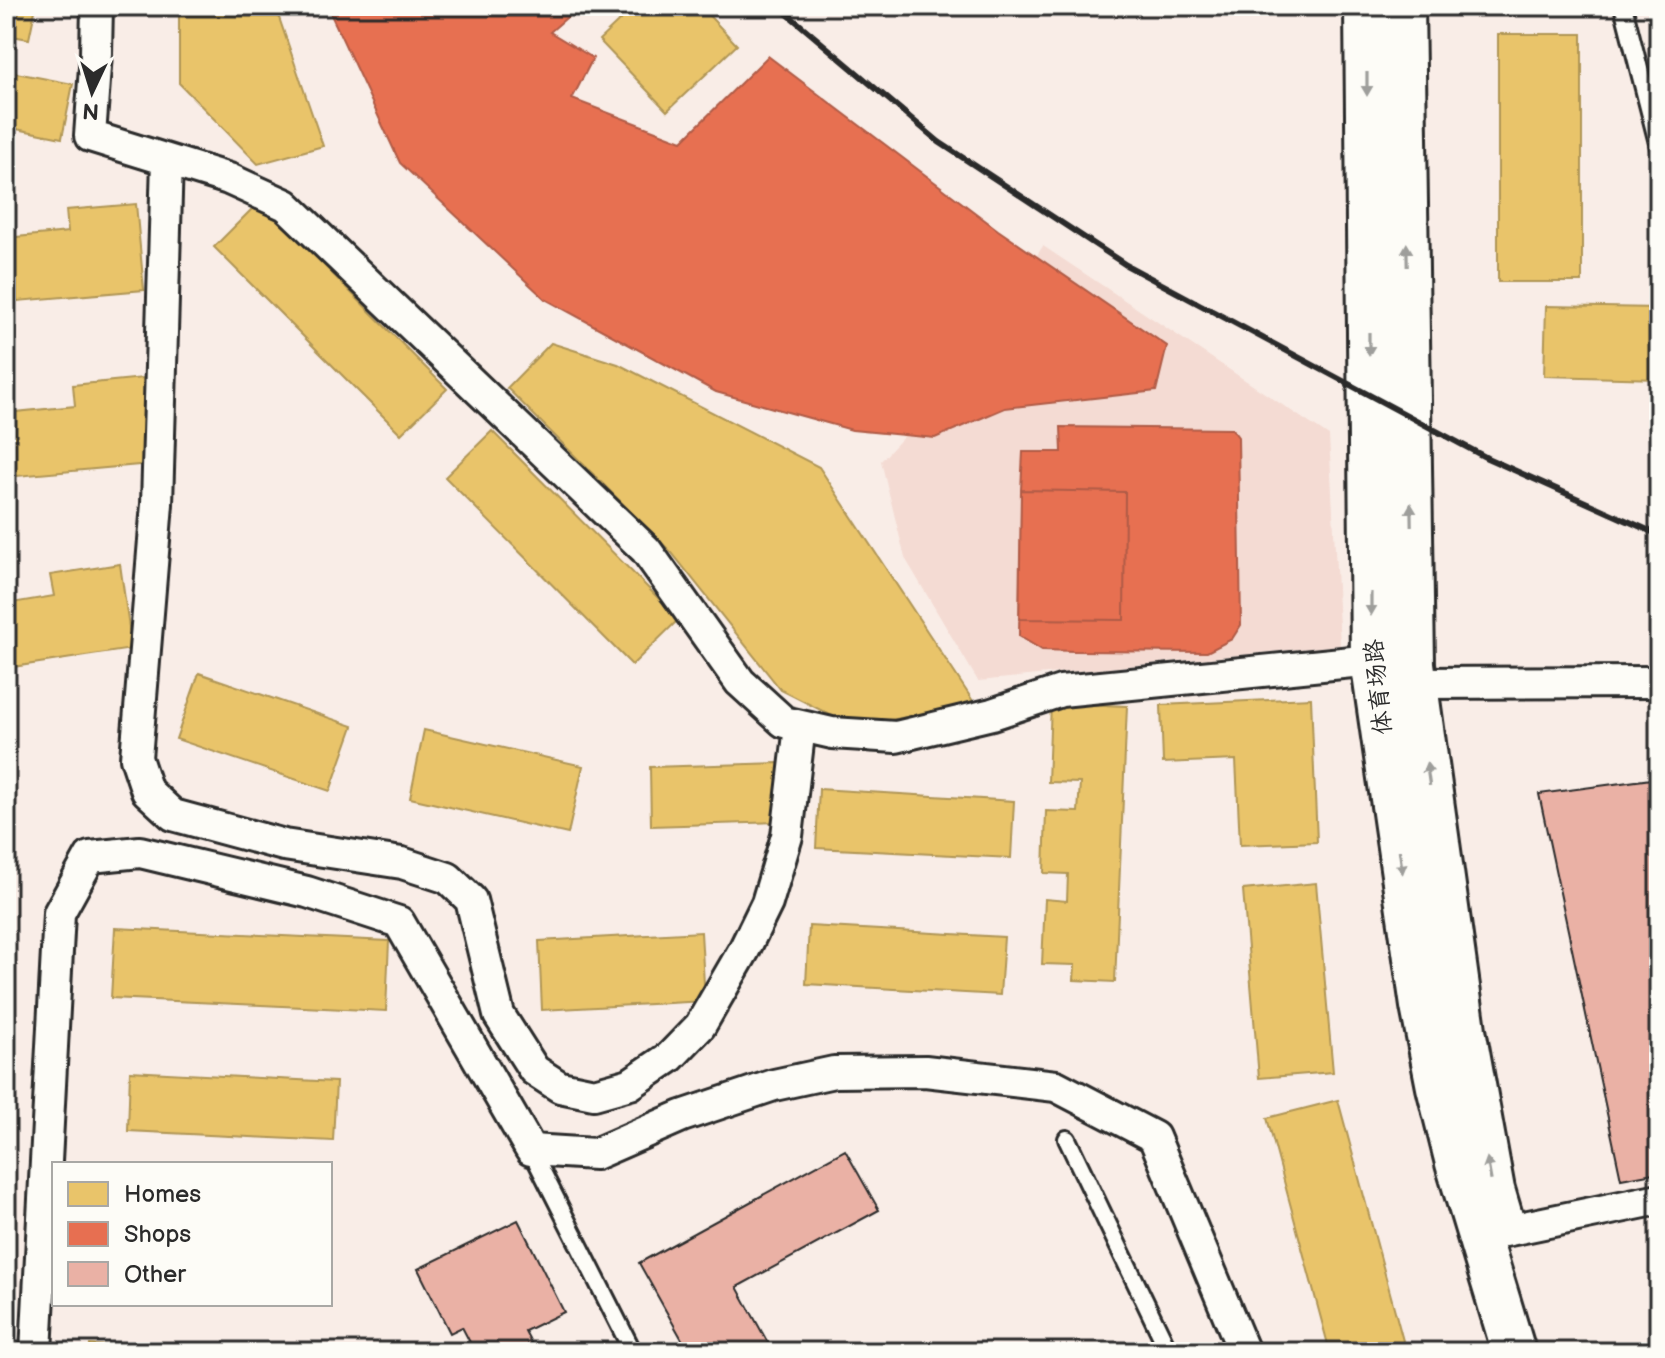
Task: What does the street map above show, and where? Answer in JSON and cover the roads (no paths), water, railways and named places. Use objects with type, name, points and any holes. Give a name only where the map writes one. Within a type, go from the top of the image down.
[{"type":"main road","name":"体育场路","points":[[1366,6],[1372,660],[1422,1006],[1435,1073],[1457,1163],[1514,1352]]},
{"type":"main road","name":"体育场路","points":[[1403,6],[1413,664],[1464,1030],[1493,1190],[1540,1352]]},
{"type":"street","points":[[97,6],[90,136],[229,179],[286,205],[646,550],[740,682],[784,722],[832,733],[896,737],[992,714],[1061,691],[1372,660]]},
{"type":"street","points":[[167,160],[157,504],[136,758],[147,791],[173,815],[284,845],[402,863],[448,878],[471,900],[499,1015],[534,1070],[560,1087],[594,1094],[630,1084],[670,1057],[700,1026],[744,950],[767,903],[787,836],[800,726]]},
{"type":"street","points":[[1415,683],[1659,682]]},
{"type":"street","points":[[36,1352],[59,913],[90,857],[140,852],[307,892],[399,922],[531,1150],[595,1154],[682,1116],[774,1085],[834,1072],[925,1071],[1056,1086],[1154,1137],[1244,1352]]},
{"type":"street","points":[[1505,1231],[1659,1199]]},
{"type":"lane","points":[[1623,6],[1659,147]]},
{"type":"lane","points":[[1067,1139],[1169,1352]]},
{"type":"lane","points":[[531,1150],[633,1352]]},
{"type":"railway","points":[[778,6],[939,142],[1126,265],[1487,458],[1659,535]]}]
